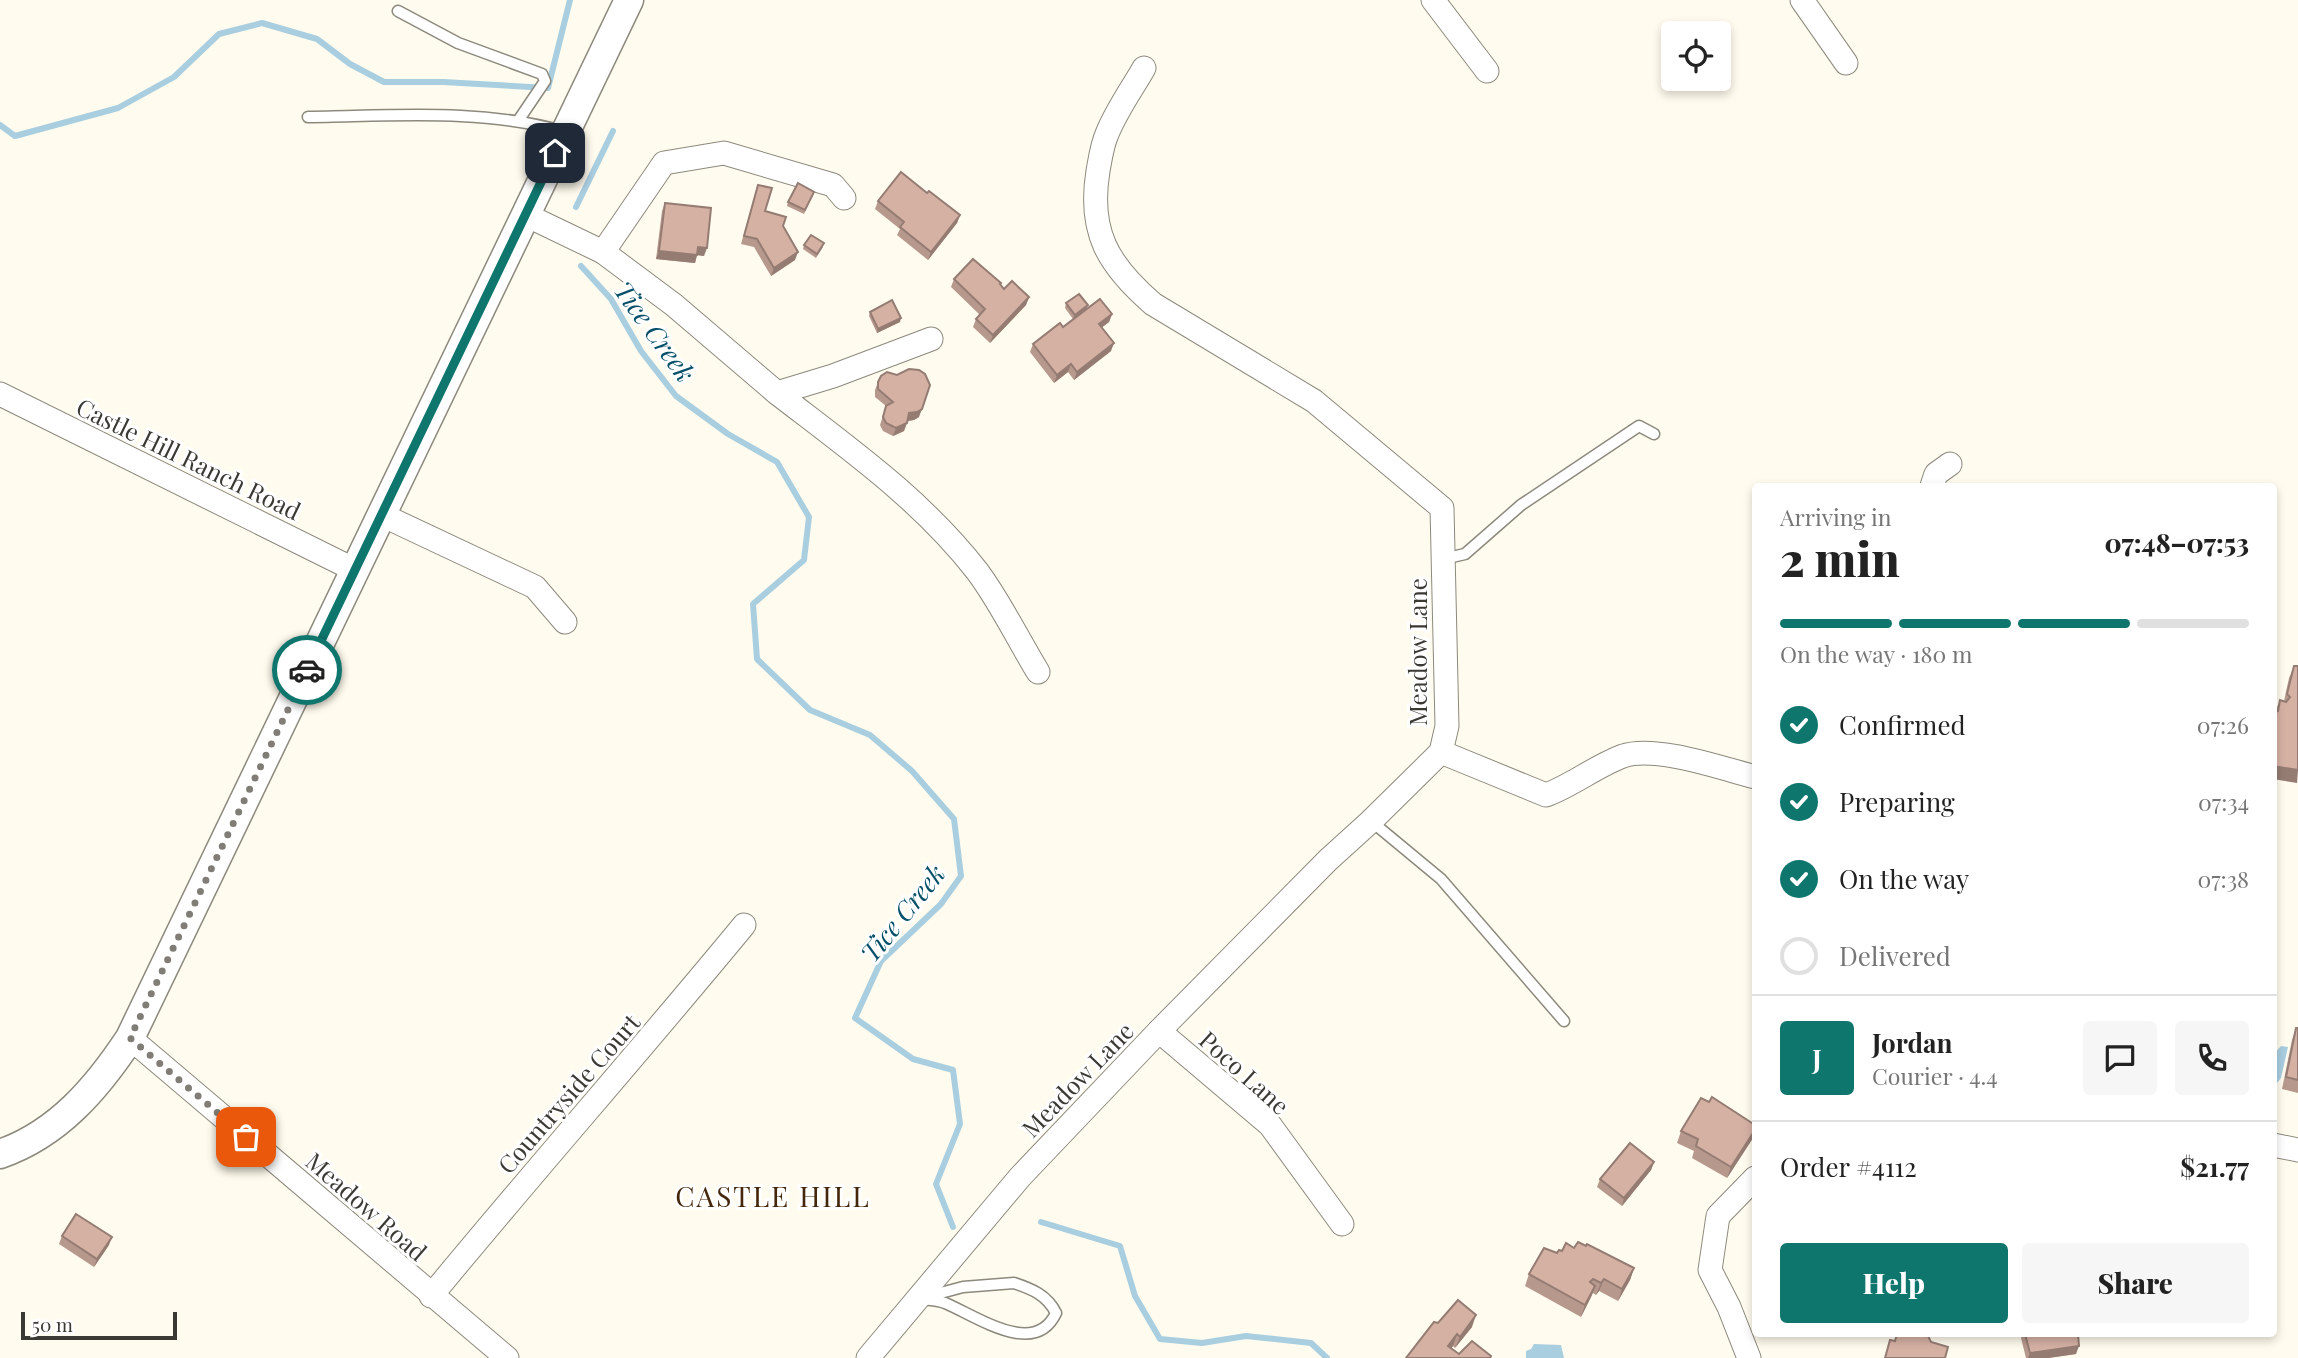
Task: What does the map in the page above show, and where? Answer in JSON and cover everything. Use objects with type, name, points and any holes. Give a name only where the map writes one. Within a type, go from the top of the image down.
[{"type":"street","points":[[0,1154],[28,1142],[72,1110],[110,1068],[130,1038],[629,0]]},
{"type":"street","points":[[1433,0],[1487,71]]},
{"type":"street","points":[[1802,0],[1846,63]]},
{"type":"street","name":"Meadow Lane","points":[[868,1358],[1020,1177],[1328,860],[1441,752],[1447,726],[1442,508],[1314,401],[1153,304],[1114,264],[1098,232],[1094,197],[1106,135],[1144,68]]},
{"type":"street","points":[[603,252],[664,163],[724,153],[833,186],[844,198]]},
{"type":"street","points":[[526,215],[603,252],[674,305],[777,393],[892,482],[935,522],[979,573],[1038,673]]},
{"type":"street","points":[[777,393],[834,376],[931,339]]},
{"type":"street","name":"Castle Hill Ranch Road","points":[[0,394],[355,570]]},
{"type":"street","points":[[1934,483],[1936,474],[1950,464]]},
{"type":"street","points":[[382,515],[535,587],[565,622]]},
{"type":"street","points":[[1441,752],[1546,795],[1624,756],[1657,753],[1752,775]]},
{"type":"street","name":"Countryside Court","points":[[431,1296],[744,926]]},
{"type":"street","name":"Poco Lane","points":[[1159,1031],[1270,1125],[1342,1224]]},
{"type":"street","name":"Meadow Road","points":[[130,1038],[507,1358]]},
{"type":"street","points":[[2277,1146],[2298,1150]]},
{"type":"street","points":[[1749,1358],[1729,1307],[1710,1270],[1718,1216],[1752,1181]]},
{"type":"lane","points":[[398,11],[458,43],[542,74],[545,81],[518,121]]},
{"type":"lane","points":[[308,117],[489,117],[537,124],[565,132]]},
{"type":"lane","points":[[1443,559],[1465,554],[1521,505],[1639,426],[1654,434]]},
{"type":"lane","points":[[1371,821],[1441,879],[1564,1021]]},
{"type":"lane","points":[[1014,1283],[1034,1289],[1051,1303],[1056,1313],[1052,1325],[1042,1332],[1032,1338],[1017,1338],[997,1331],[943,1302],[918,1299],[963,1287],[1014,1283]]},
{"type":"water","points":[[2281,1046],[2288,1047],[2281,1078],[2277,1083],[2277,1050]]},
{"type":"water","points":[[1534,1344],[1561,1345],[1564,1358],[1526,1358],[1526,1351]]},
{"type":"building","points":[[901,172],[960,215],[931,252],[900,227],[904,222],[878,201]]},
{"type":"building","points":[[798,183],[814,192],[805,210],[788,202]]},
{"type":"building","points":[[758,185],[772,188],[765,211],[786,217],[783,226],[798,252],[774,268],[757,239],[744,236]]},
{"type":"building","points":[[665,203],[711,208],[707,248],[698,247],[697,255],[659,251]]},
{"type":"building","points":[[811,235],[824,243],[817,254],[804,245]]},
{"type":"building","points":[[973,259],[1001,283],[1004,289],[1012,281],[1029,297],[993,335],[976,319],[985,309],[954,279]]},
{"type":"building","points":[[1079,294],[1088,305],[1075,315],[1066,303]]},
{"type":"building","points":[[1100,299],[1112,314],[1099,324],[1114,343],[1077,372],[1071,364],[1057,375],[1033,344],[1060,323],[1063,327]]},
{"type":"building","points":[[892,300],[901,318],[878,329],[870,312]]},
{"type":"building","points":[[909,369],[925,374],[930,385],[922,409],[909,413],[907,423],[896,428],[886,423],[883,417],[886,406],[893,402],[878,389],[878,382],[887,372],[897,375]]},
{"type":"building","points":[[2294,666],[2298,666],[2298,770],[2277,767],[2277,711],[2280,700],[2286,702],[2290,697],[2287,694]]},
{"type":"building","points":[[2298,1028],[2298,1080],[2286,1077]]},
{"type":"building","points":[[1712,1097],[1752,1123],[1752,1135],[1731,1167],[1696,1146],[1698,1139],[1681,1131],[1701,1098],[1709,1102]]},
{"type":"building","points":[[1630,1143],[1654,1162],[1624,1198],[1600,1179]]},
{"type":"building","points":[[76,1214],[112,1237],[97,1259],[62,1236]]},
{"type":"building","points":[[1578,1242],[1634,1268],[1622,1289],[1604,1279],[1601,1283],[1593,1279],[1590,1282],[1595,1286],[1585,1305],[1529,1274],[1544,1248],[1557,1253],[1562,1251],[1566,1243],[1574,1248]]},
{"type":"building","points":[[1458,1300],[1476,1315],[1460,1337],[1457,1334],[1448,1346],[1459,1354],[1472,1341],[1491,1356],[1490,1358],[1406,1358],[1434,1322],[1438,1323]]},
{"type":"building","points":[[1896,1337],[1928,1337],[1931,1342],[1948,1347],[1945,1358],[1885,1358],[1890,1340],[1895,1341]]},
{"type":"building","points":[[2026,1337],[2078,1337],[2079,1346],[2030,1353]]},
{"type":"waterway","points":[[0,125],[15,136],[118,108],[174,77],[219,34],[262,23],[317,39],[350,64],[384,82],[443,82],[548,88],[570,0]]},
{"type":"waterway","name":"Tice Creek","points":[[576,207],[613,131]]},
{"type":"waterway","name":"Tice Creek","points":[[581,266],[611,299],[641,351],[676,396],[728,434],[777,462],[809,517],[804,560],[753,604],[757,659],[810,710],[870,735],[912,771],[954,819],[961,876],[941,904],[881,961],[855,1018],[913,1059],[953,1070],[960,1124],[936,1184],[953,1227]]},
{"type":"waterway","name":"Tice Creek","points":[[1041,1222],[1120,1246],[1135,1296],[1160,1339],[1202,1343],[1246,1336],[1311,1343],[1327,1358]]},
{"type":"way so far","points":[[246,1137],[130,1038],[307,670]]},
{"type":"district","name":"CASTLE HILL","points":[[773,1195]]},
{"type":"route","points":[[307,670],[555,153]]}]
